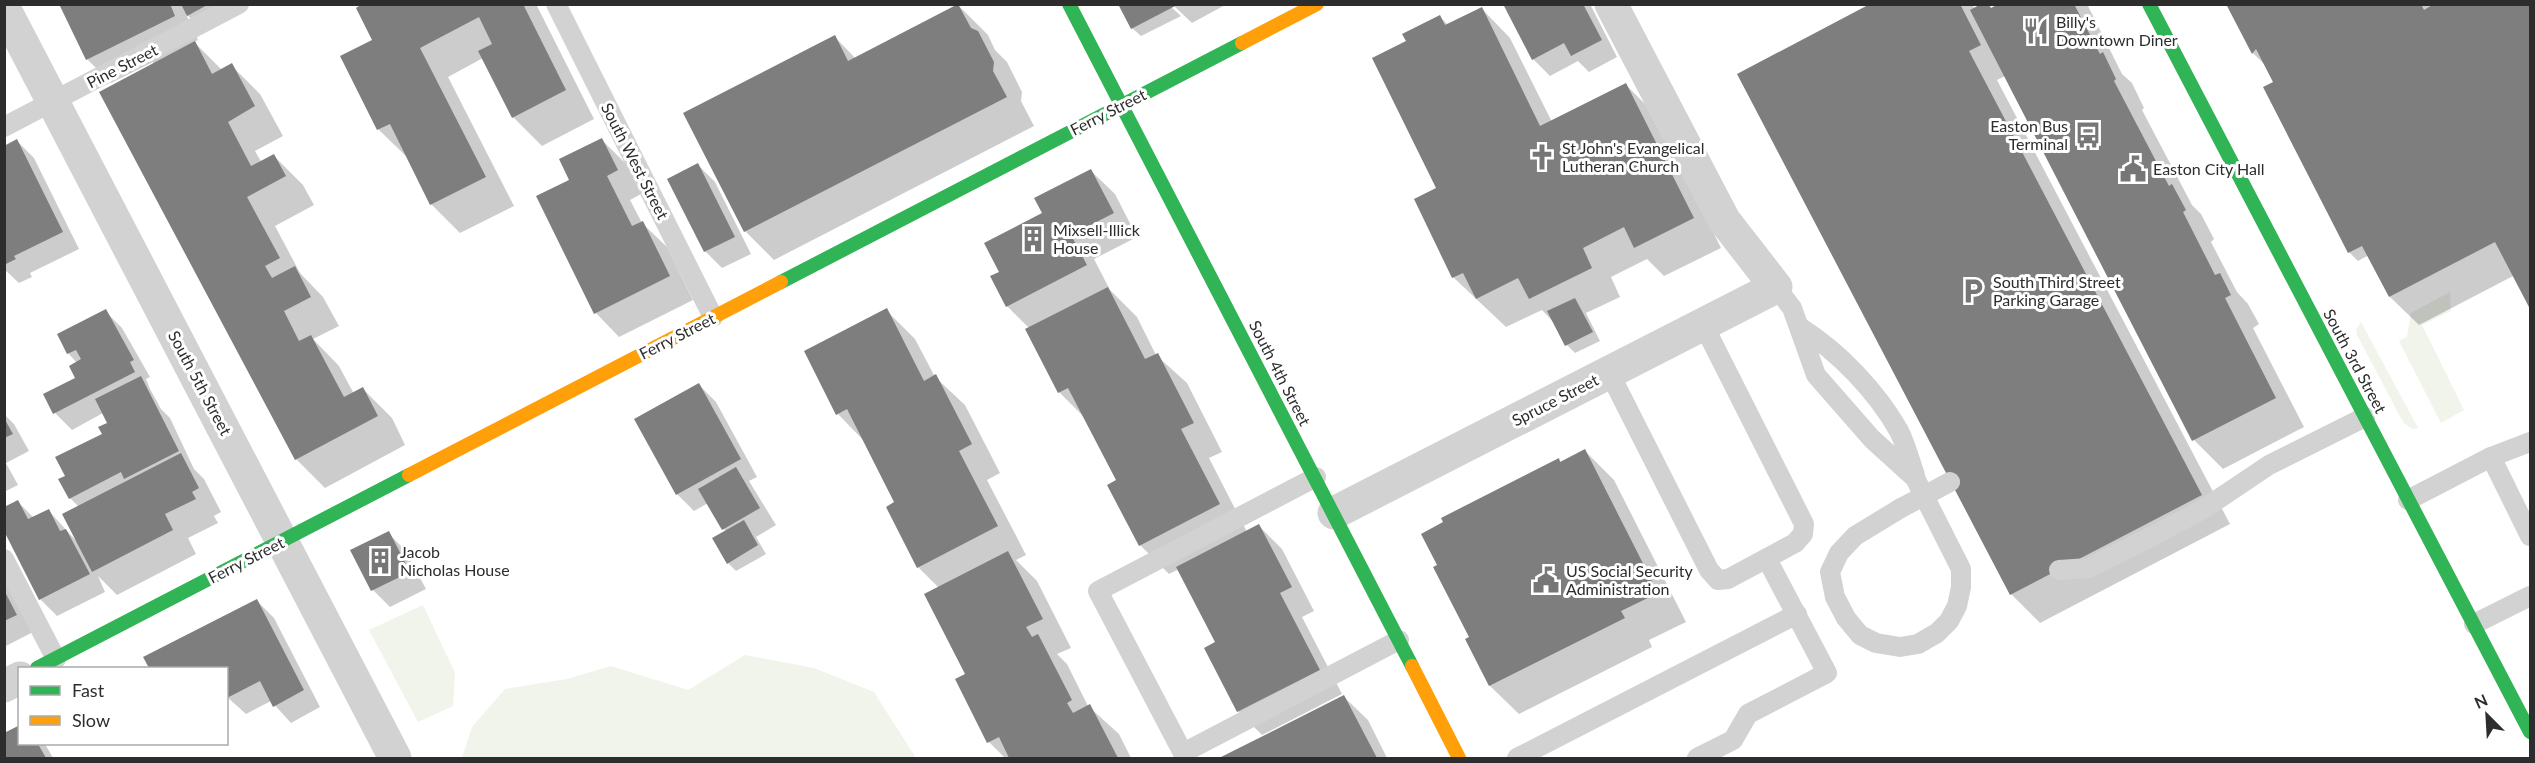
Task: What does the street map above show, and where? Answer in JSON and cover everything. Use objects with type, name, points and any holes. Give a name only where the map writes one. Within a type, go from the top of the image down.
[{"type":"street","name":"South 4th Street","points":[[1069,4],[1316,477],[1459,759]]},
{"type":"street","name":"Ferry Street","points":[[42,667],[1317,4]]},
{"type":"street","points":[[1611,4],[1724,220],[1776,287]]},
{"type":"street","name":"South 3rd Street","points":[[2149,4],[2530,732]]},
{"type":"street","name":"South 5th Street","points":[[4,8],[395,759]]},
{"type":"street","name":"Spruce Street","points":[[1334,513],[1776,287]]},
{"type":"street","points":[[4,686],[18,679]]},
{"type":"lane","name":"Pine Street","points":[[4,127],[239,4]]},
{"type":"lane","name":"South West Street","points":[[556,4],[713,317]]},
{"type":"lane","points":[[1776,287],[1792,308],[1816,375],[1872,439],[1915,478]]},
{"type":"lane","points":[[1609,372],[1709,570],[1718,580],[1728,579],[1795,543],[1803,534],[1804,524],[1703,324]]},
{"type":"lane","points":[[1801,328],[1825,343],[1845,362],[1890,417],[1900,434],[1915,478],[1961,568],[1961,587],[1953,614],[1937,633],[1918,644],[1900,647],[1876,643],[1860,635],[1846,618],[1835,597],[1830,572],[1839,553],[1855,536],[1901,508],[1950,482]]},
{"type":"lane","points":[[2059,570],[2090,568],[2205,508],[2269,465],[2365,417]]},
{"type":"lane","points":[[2409,500],[2491,458],[2530,442]]},
{"type":"lane","points":[[2491,458],[2530,536]]},
{"type":"lane","points":[[1316,477],[1098,591],[1183,753],[1399,640]]},
{"type":"lane","points":[[4,559],[56,659]]},
{"type":"lane","points":[[1697,759],[1734,740],[1748,714],[1827,673],[1767,559]]},
{"type":"lane","points":[[2474,624],[2530,596]]},
{"type":"lane","points":[[1517,759],[1797,614]]},
{"type":"shaded area","points":[[2450,292],[2451,311],[2422,325],[2464,410],[2441,423],[2399,341],[2407,337],[2411,313]]},
{"type":"shaded area","points":[[2361,322],[2418,428],[2412,429],[2403,422],[2357,335],[2356,330]]},
{"type":"shaded area","points":[[423,605],[455,673],[453,706],[418,722],[369,630]]},
{"type":"shaded area","points":[[745,655],[814,668],[874,692],[916,758],[462,758],[472,727],[505,689],[567,679],[611,666],[688,690]]},
{"type":"building","points":[[59,4],[170,4],[175,16],[86,60]]},
{"type":"building","points":[[181,4],[209,4],[187,16]]},
{"type":"building","points":[[362,4],[523,4],[566,90],[512,118],[478,51],[492,44],[479,17],[420,48],[486,177],[430,205],[390,124],[377,130],[340,56],[372,40],[356,8]]},
{"type":"building","points":[[958,4],[971,28],[978,31],[994,62],[993,71],[1007,97],[744,232],[683,113],[835,35],[848,61]]},
{"type":"building","points":[[1118,4],[1179,4],[1131,29]]},
{"type":"building","points":[[1503,4],[1583,4],[1602,40],[1571,56],[1564,43],[1532,60]]},
{"type":"building","name":"South Third Street Parking Garage","points":[[1870,4],[1960,4],[1981,45],[1969,51],[2202,495],[2010,595],[1737,74]]},
{"type":"building","points":[[1981,4],[1988,4],[1991,8],[1998,4],[2074,4],[2100,54],[2103,52],[2116,79],[2114,81],[2169,186],[2172,184],[2186,210],[2183,212],[2215,275],[2220,273],[2231,295],[2225,298],[2276,398],[2192,441],[1970,10]]},
{"type":"building","points":[[2226,4],[2421,4],[2424,10],[2434,4],[2530,4],[2530,309],[2495,242],[2389,297],[2362,246],[2348,253],[2263,87],[2273,82],[2256,49],[2252,54]]},
{"type":"building","name":"St John's Evangelical Lutheran Church","points":[[1482,7],[1540,126],[1626,83],[1694,218],[1634,248],[1624,227],[1583,248],[1592,268],[1529,299],[1518,278],[1476,299],[1463,273],[1452,278],[1414,199],[1436,188],[1372,58],[1406,41],[1402,34],[1440,15],[1445,25]]},
{"type":"building","points":[[195,41],[212,74],[232,63],[255,106],[228,122],[251,166],[274,154],[286,176],[247,197],[280,258],[265,266],[272,278],[295,266],[311,297],[284,311],[299,341],[311,335],[344,397],[363,387],[378,416],[295,460],[99,92]]},
{"type":"building","points":[[602,138],[618,170],[607,176],[632,226],[643,221],[670,276],[594,314],[536,196],[569,180],[559,159]]},
{"type":"building","points":[[17,139],[63,232],[14,256],[16,259],[4,265],[4,146]]},
{"type":"building","points":[[698,163],[735,237],[704,252],[667,179]]},
{"type":"building","name":"Mixsell-Illick House","points":[[1091,169],[1114,213],[1071,235],[1087,265],[1006,307],[990,276],[999,272],[984,243],[1042,213],[1034,198]]},
{"type":"building","points":[[1108,287],[1145,359],[1158,353],[1194,423],[1181,429],[1220,504],[1139,546],[1107,485],[1116,480],[1068,388],[1058,393],[1025,329]]},
{"type":"building","points":[[1575,298],[1593,332],[1565,346],[1547,311]]},
{"type":"building","points":[[887,308],[924,381],[936,374],[972,444],[959,451],[998,526],[917,568],[886,507],[894,502],[847,409],[836,415],[804,351]]},
{"type":"building","points":[[106,309],[134,360],[130,362],[135,372],[53,414],[43,394],[75,378],[69,366],[81,359],[76,350],[67,354],[57,334]]},
{"type":"building","points":[[141,376],[179,451],[124,479],[121,472],[69,499],[58,479],[65,476],[55,457],[102,434],[98,427],[107,423],[95,399]]},
{"type":"building","points":[[699,383],[741,459],[676,495],[634,419]]},
{"type":"building","points":[[4,418],[13,434],[4,438]]},
{"type":"building","name":"US Social Security Administration","points":[[1585,449],[1658,593],[1621,611],[1625,618],[1489,686],[1465,639],[1469,637],[1433,567],[1437,565],[1421,534],[1443,522],[1441,518],[1559,458],[1560,462]]},
{"type":"building","points":[[181,453],[199,488],[192,492],[196,499],[165,514],[173,530],[92,572],[62,514]]},
{"type":"building","points":[[736,467],[760,508],[722,530],[698,489]]},
{"type":"building","points":[[18,500],[28,519],[49,509],[60,531],[66,529],[90,574],[39,600],[4,531],[4,507]]},
{"type":"building","points":[[744,520],[758,545],[727,564],[712,538]]},
{"type":"building","points":[[1259,524],[1292,587],[1280,593],[1320,670],[1237,712],[1204,648],[1215,642],[1176,567]]},
{"type":"building","name":"Jacob Nicholas House","points":[[389,531],[410,572],[371,591],[350,550]]},
{"type":"building","points":[[1008,551],[1043,619],[1026,627],[1032,637],[1038,634],[1072,700],[1067,703],[1073,713],[1090,704],[1118,758],[1009,758],[999,737],[987,743],[955,679],[965,674],[924,594]]},
{"type":"building","points":[[4,590],[17,615],[4,621]]},
{"type":"building","points":[[257,599],[304,690],[273,707],[260,681],[228,697],[228,667],[148,667],[143,657]]},
{"type":"building","points":[[1344,695],[1377,758],[1219,758],[1253,741]]},
{"type":"building","points":[[18,726],[18,745],[39,745],[46,758],[4,758],[4,733]]},
{"type":"traffic: fast","points":[[1069,4],[1412,666]]},
{"type":"traffic: fast","points":[[2149,4],[2530,732]]},
{"type":"traffic: fast","points":[[781,282],[1242,43]]},
{"type":"traffic: fast","points":[[39,667],[409,475]]},
{"type":"traffic: slow","points":[[1242,43],[1317,4]]},
{"type":"traffic: slow","points":[[409,475],[781,282]]},
{"type":"traffic: slow","points":[[1412,666],[1459,758]]},
{"type":"place","name":"Billy's Downtown Diner","points":[[2036,31]]},
{"type":"place","name":"Easton Bus Terminal","points":[[2088,135]]},
{"type":"place","name":"St John's Evangelical Lutheran Church","points":[[1542,157]]},
{"type":"place","name":"Easton City Hall","points":[[2133,169]]},
{"type":"place","name":"Mixsell-Illick House","points":[[1033,239]]},
{"type":"place","name":"South Third Street Parking Garage","points":[[1973,291]]},
{"type":"place","name":"Jacob Nicholas House","points":[[380,561]]},
{"type":"place","name":"US Social Security Administration","points":[[1546,580]]}]
